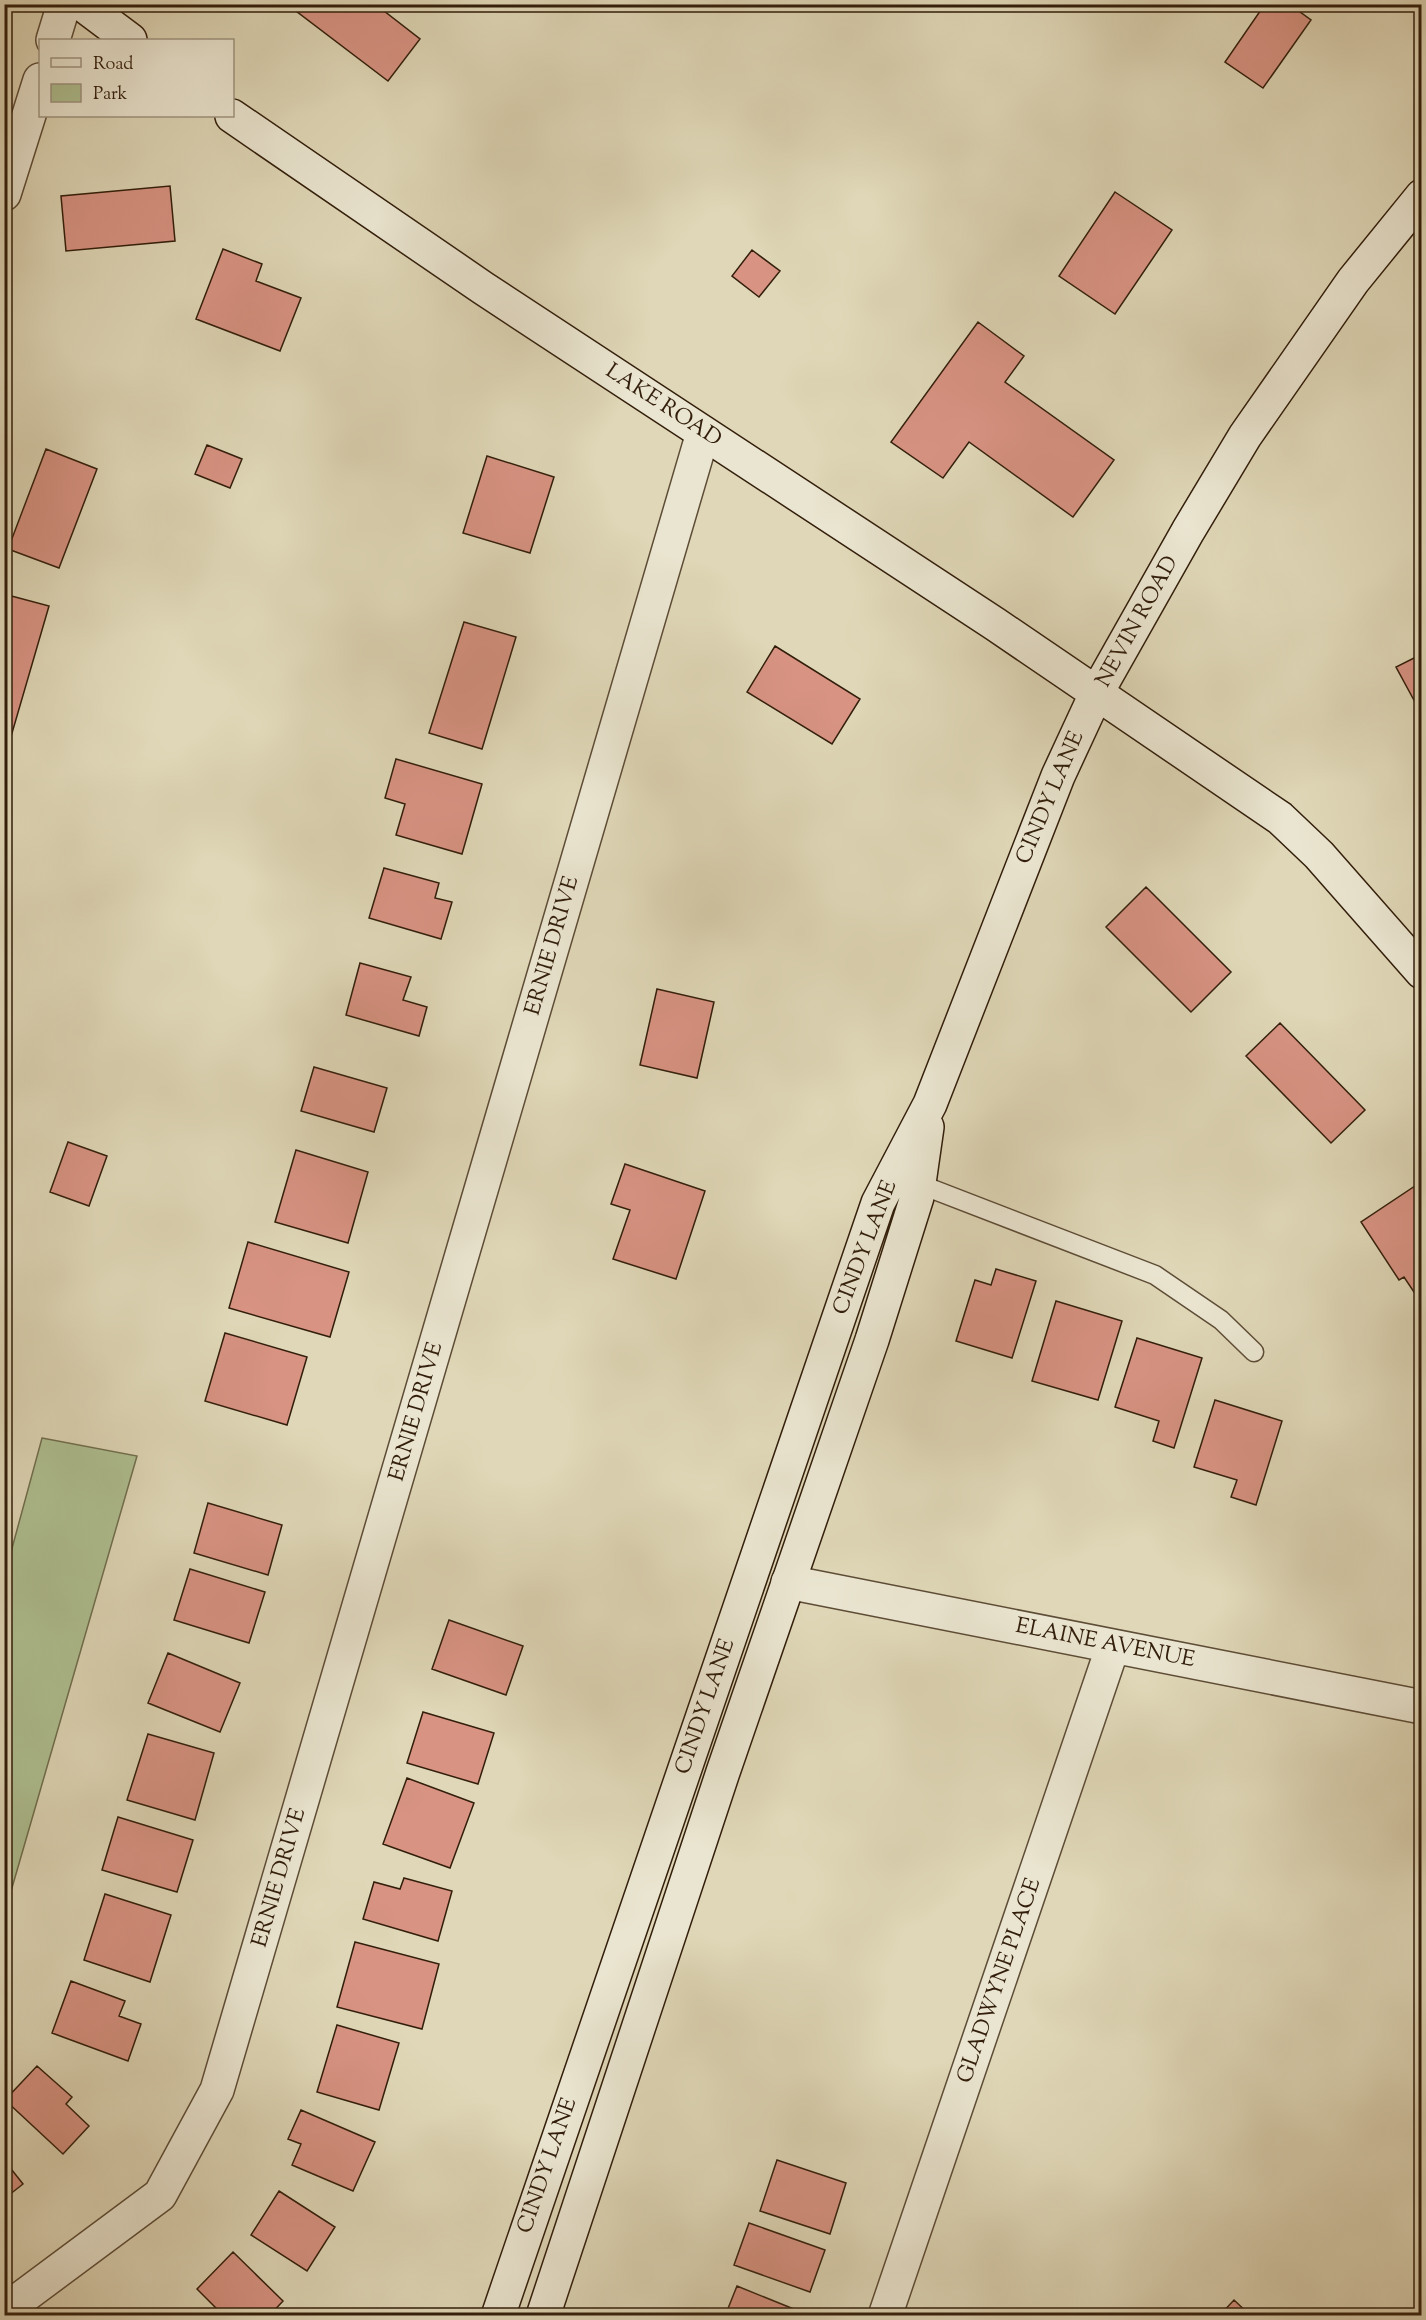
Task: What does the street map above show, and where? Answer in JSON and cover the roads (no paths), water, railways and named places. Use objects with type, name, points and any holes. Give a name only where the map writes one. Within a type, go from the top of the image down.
[{"type":"street","points":[[53,39],[64,4]]},
{"type":"street","points":[[82,4],[129,39]]},
{"type":"street","points":[[4,194],[39,83]]},
{"type":"street","name":"LAKE ROAD","points":[[233,117],[483,288],[1096,694]]},
{"type":"street","name":"NEVIN ROAD","points":[[1422,196],[1353,281],[1245,436],[1188,531],[1096,694],[1280,818],[1318,855],[1422,972]]},
{"type":"street","name":"ERNIE DRIVE","points":[[4,2311],[160,2195],[218,2090],[703,433]]},
{"type":"street","name":"CINDY LANE","points":[[498,2316],[878,1203],[930,1104],[1058,776],[1096,694]]},
{"type":"street","name":"CINDY LANE","points":[[543,2316],[719,1784],[872,1340],[918,1197],[930,1104]]},
{"type":"street","name":"ELAINE AVENUE","points":[[788,1582],[1422,1707]]},
{"type":"street","name":"GLADWYNE PLACE","points":[[885,2316],[1113,1646]]},
{"type":"lane","points":[[919,1184],[1155,1275],[1221,1320],[1254,1352]]}]
